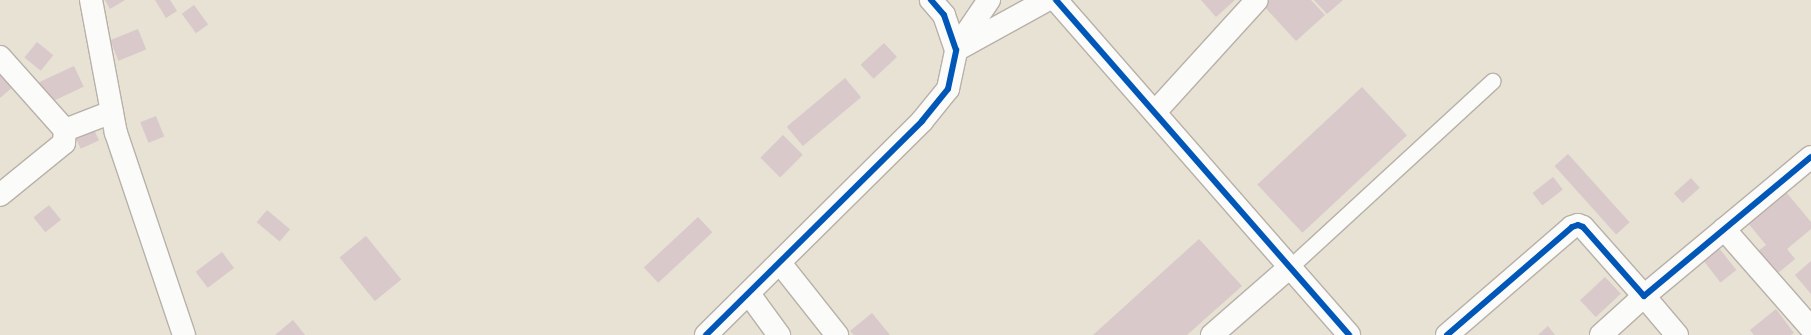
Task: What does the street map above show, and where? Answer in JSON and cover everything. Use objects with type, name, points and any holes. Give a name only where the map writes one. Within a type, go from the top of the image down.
[{"type":"street","points":[[91,0],[116,133],[184,335]]},
{"type":"street","points":[[931,0],[944,16],[956,50]]},
{"type":"street","points":[[706,335],[922,121],[948,89],[956,50],[989,0]]},
{"type":"street","points":[[956,50],[1047,0]]},
{"type":"street","points":[[1056,0],[1349,335]]},
{"type":"street","points":[[1155,112],[1257,0]]},
{"type":"street","points":[[0,57],[8,64],[65,130],[64,143],[0,195]]},
{"type":"street","points":[[65,130],[112,112]]},
{"type":"street","points":[[1601,335],[1644,296],[1811,157]]},
{"type":"street","points":[[1447,335],[1572,227],[1578,225],[1583,227],[1677,335]]},
{"type":"street","points":[[1724,229],[1811,328]]},
{"type":"street","points":[[780,263],[837,335]]},
{"type":"street","points":[[1212,335],[1290,267]]},
{"type":"street","points":[[749,294],[779,335]]},
{"type":"lane","points":[[1290,267],[1492,81]]},
{"type":"building","points":[[105,0],[125,0],[110,9]]},
{"type":"building","points":[[155,0],[170,0],[177,11],[166,18]]},
{"type":"building","points":[[1201,0],[1235,0],[1216,17]]},
{"type":"building","points":[[1264,0],[1311,0],[1325,15],[1296,41],[1261,3]]},
{"type":"building","points":[[1314,0],[1343,0],[1327,14]]},
{"type":"building","points":[[194,5],[208,24],[196,33],[182,14]]},
{"type":"building","points":[[138,29],[146,49],[118,61],[110,40]]},
{"type":"building","points":[[37,42],[53,55],[41,71],[24,58]]},
{"type":"building","points":[[884,43],[897,57],[874,79],[861,65]]},
{"type":"building","points":[[74,66],[84,87],[48,103],[39,82]]},
{"type":"building","points":[[3,74],[14,86],[0,98],[0,76]]},
{"type":"building","points":[[845,78],[861,97],[803,146],[787,127]]},
{"type":"building","points":[[1362,87],[1407,135],[1302,233],[1257,185]]},
{"type":"building","points":[[156,116],[164,136],[148,143],[140,122]]},
{"type":"building","points":[[92,125],[99,141],[81,149],[74,133]]},
{"type":"building","points":[[783,135],[803,155],[780,177],[760,158]]},
{"type":"building","points":[[1568,154],[1630,222],[1616,234],[1555,166]]},
{"type":"building","points":[[1553,177],[1563,190],[1542,206],[1533,193]]},
{"type":"building","points":[[1691,178],[1700,188],[1683,203],[1674,193]]},
{"type":"building","points":[[1786,192],[1811,222],[1811,229],[1787,249],[1795,259],[1773,277],[1754,254],[1766,245],[1748,223]]},
{"type":"building","points":[[49,205],[61,220],[45,232],[33,218]]},
{"type":"building","points":[[267,210],[290,229],[280,242],[257,222]]},
{"type":"building","points":[[698,217],[712,232],[658,283],[644,267]]},
{"type":"building","points":[[366,236],[401,280],[375,301],[340,257]]},
{"type":"building","points":[[1199,239],[1242,286],[1187,335],[1093,335]]},
{"type":"building","points":[[1719,248],[1736,270],[1720,282],[1703,260]]},
{"type":"building","points":[[222,252],[234,268],[208,288],[196,272]]},
{"type":"building","points":[[1811,261],[1811,294],[1795,275]]},
{"type":"building","points":[[1605,277],[1621,294],[1596,317],[1580,300]]},
{"type":"building","points":[[1776,309],[1794,333],[1791,335],[1754,335],[1750,330]]},
{"type":"building","points":[[872,313],[890,335],[854,335],[850,331]]},
{"type":"building","points":[[293,320],[305,335],[275,335]]},
{"type":"building","points":[[1548,326],[1555,335],[1538,335]]},
{"type":"cycle path","points":[[706,335],[922,121],[948,89],[956,50],[944,15],[931,0]]},
{"type":"cycle path","points":[[1056,0],[1349,335]]},
{"type":"cycle path","points":[[1447,335],[1572,227],[1578,225],[1583,227],[1644,296],[1811,157]]}]
